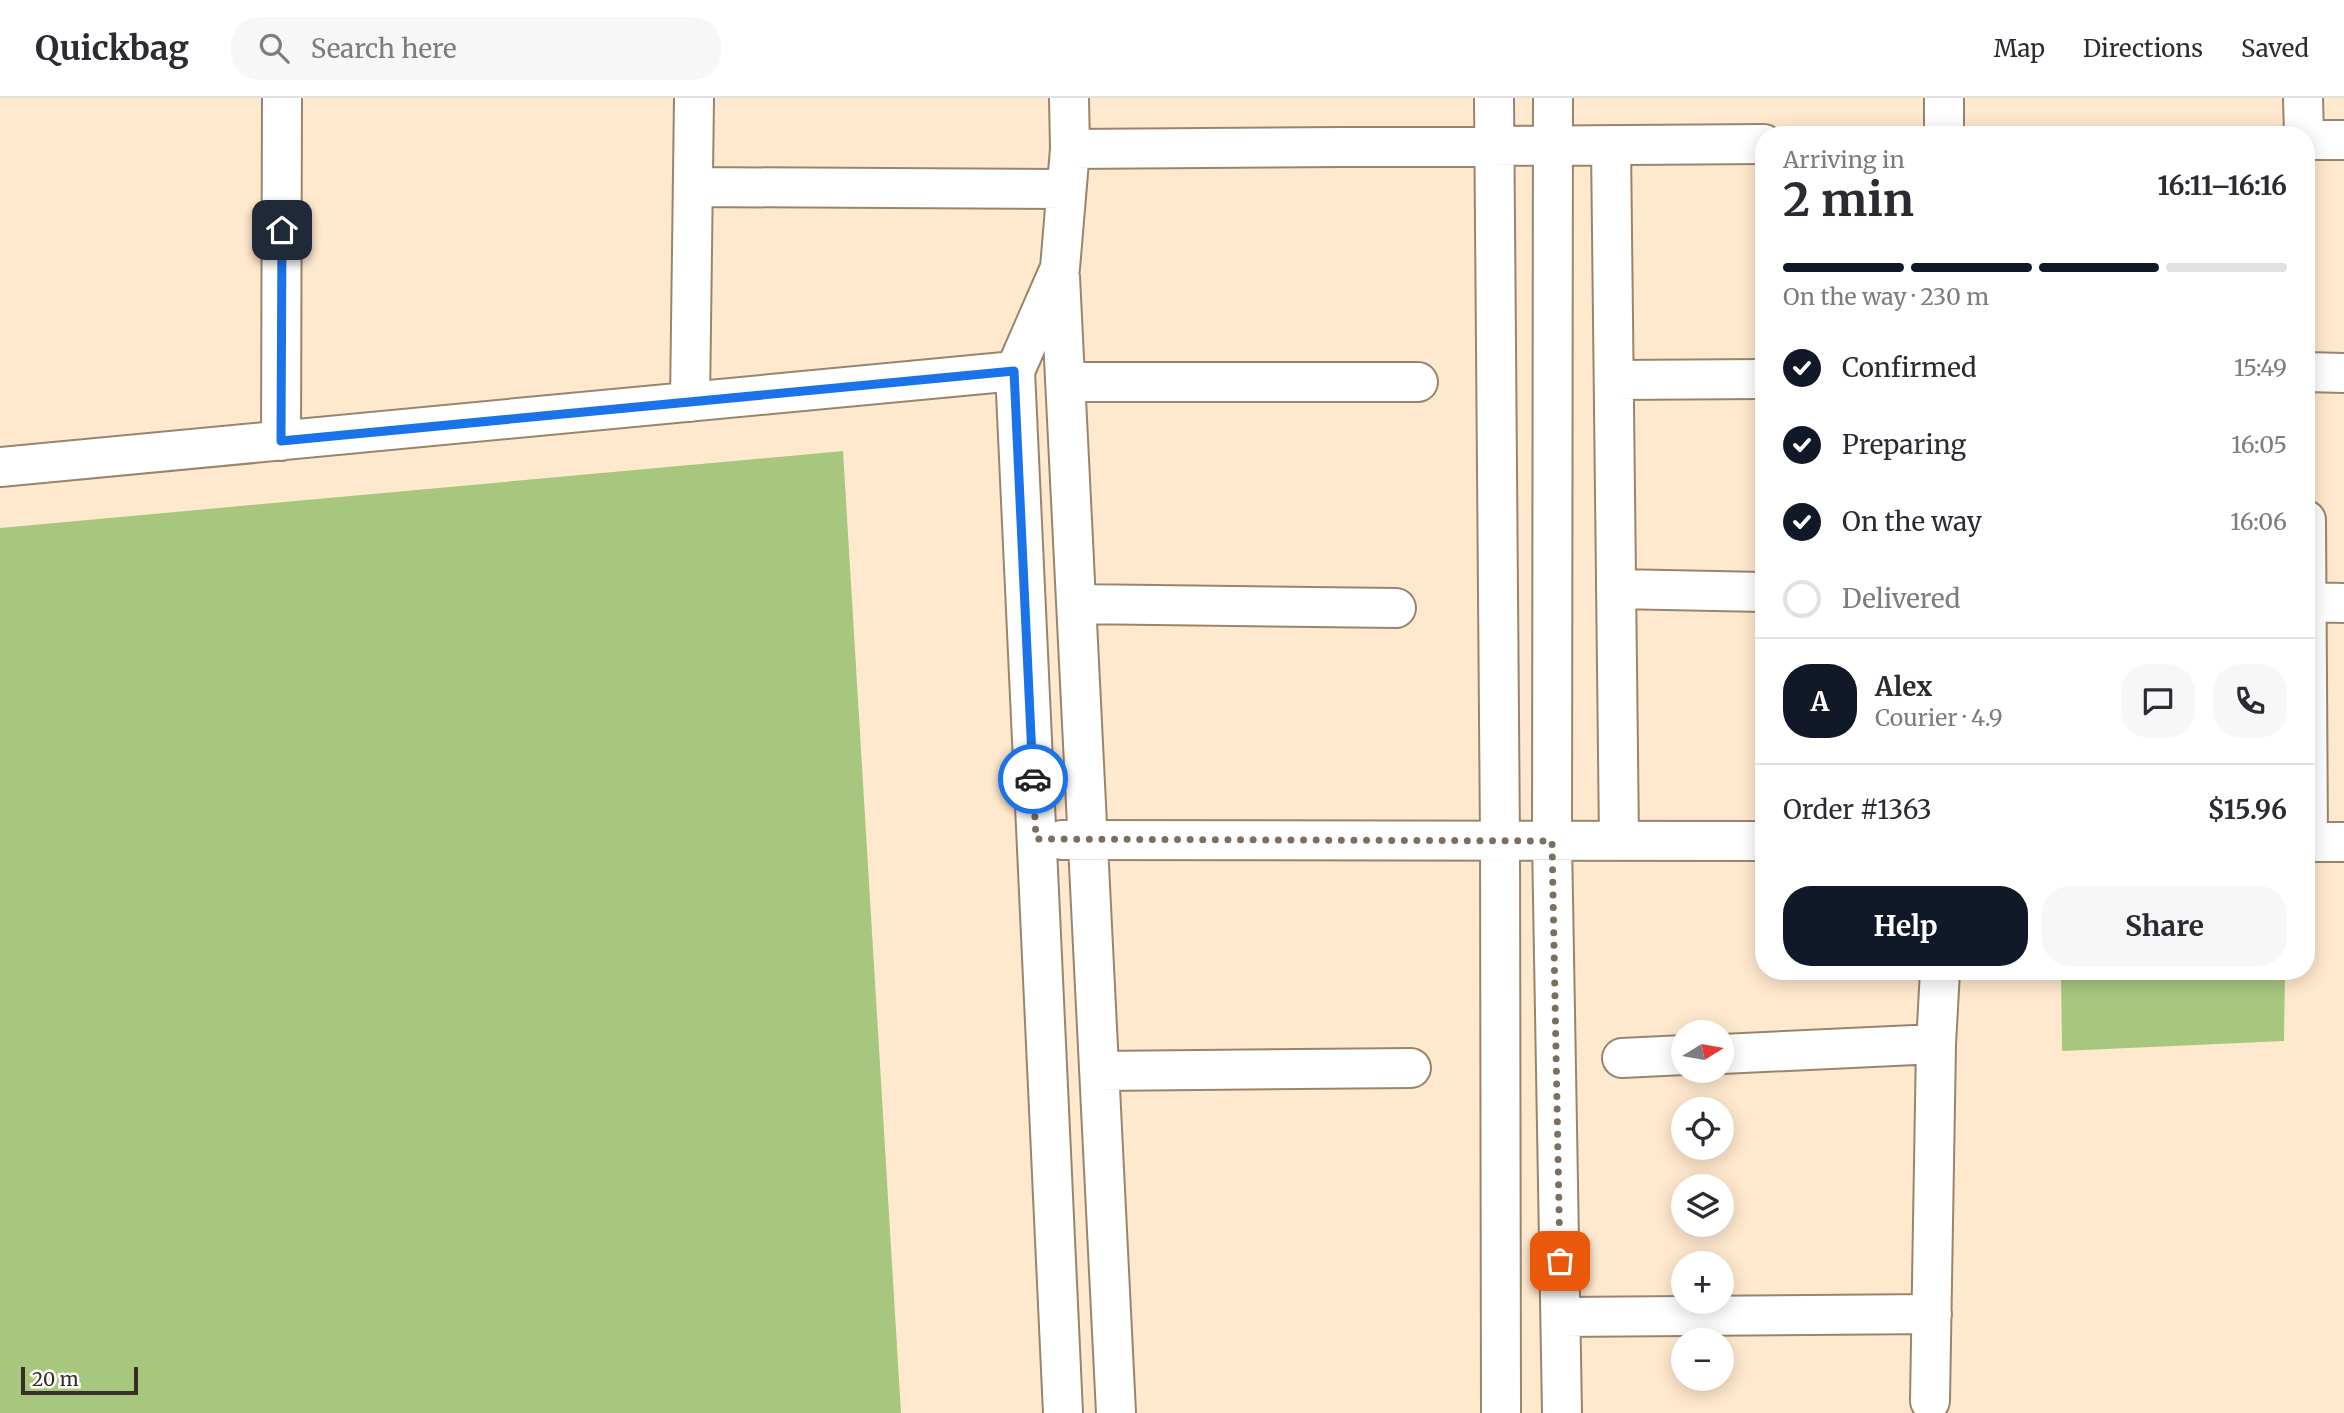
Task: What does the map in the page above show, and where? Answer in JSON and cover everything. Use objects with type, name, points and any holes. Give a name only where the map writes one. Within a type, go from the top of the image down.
[{"type":"street","points":[[281,441],[282,98]]},
{"type":"street","points":[[691,402],[694,98]]},
{"type":"street","points":[[1069,98],[1070,149],[1060,268],[1116,1413]]},
{"type":"street","points":[[1494,98],[1501,1413]]},
{"type":"street","points":[[1553,98],[1552,841],[1562,1413]]},
{"type":"street","points":[[1944,98],[1944,126]]},
{"type":"street","points":[[2304,98],[2304,126]]},
{"type":"street","points":[[2315,140],[2344,140]]},
{"type":"street","points":[[1070,149],[1755,144]]},
{"type":"street","points":[[1611,145],[1619,841]]},
{"type":"street","points":[[694,187],[1066,189]]},
{"type":"street","points":[[1060,268],[1014,371],[1063,1413]]},
{"type":"street","points":[[0,467],[1014,371]]},
{"type":"street","points":[[2315,372],[2344,373]]},
{"type":"street","points":[[1614,380],[1755,379]]},
{"type":"street","points":[[1065,382],[1418,382]]},
{"type":"street","points":[[1616,589],[1755,592]]},
{"type":"street","points":[[2315,602],[2344,603]]},
{"type":"street","points":[[1076,604],[1396,608]]},
{"type":"street","points":[[2315,750],[2320,842]]},
{"type":"street","points":[[1036,839],[1755,841]]},
{"type":"street","points":[[1930,1401],[1940,980]]},
{"type":"street","points":[[1734,1053],[1936,1044]]},
{"type":"street","points":[[1622,1058],[1671,1056]]},
{"type":"street","points":[[1099,1070],[1411,1068]]},
{"type":"street","points":[[1561,1317],[1932,1314]]},
{"type":"green space","points":[[843,451],[901,1413],[0,1413],[0,528]]},
{"type":"green space","points":[[2061,980],[2285,980],[2284,1041],[2062,1051]]},
{"type":"way so far","points":[[1033,779],[1036,839],[1552,841],[1560,1261]]},
{"type":"route","points":[[282,230],[281,441],[1014,371],[1033,779]]}]
